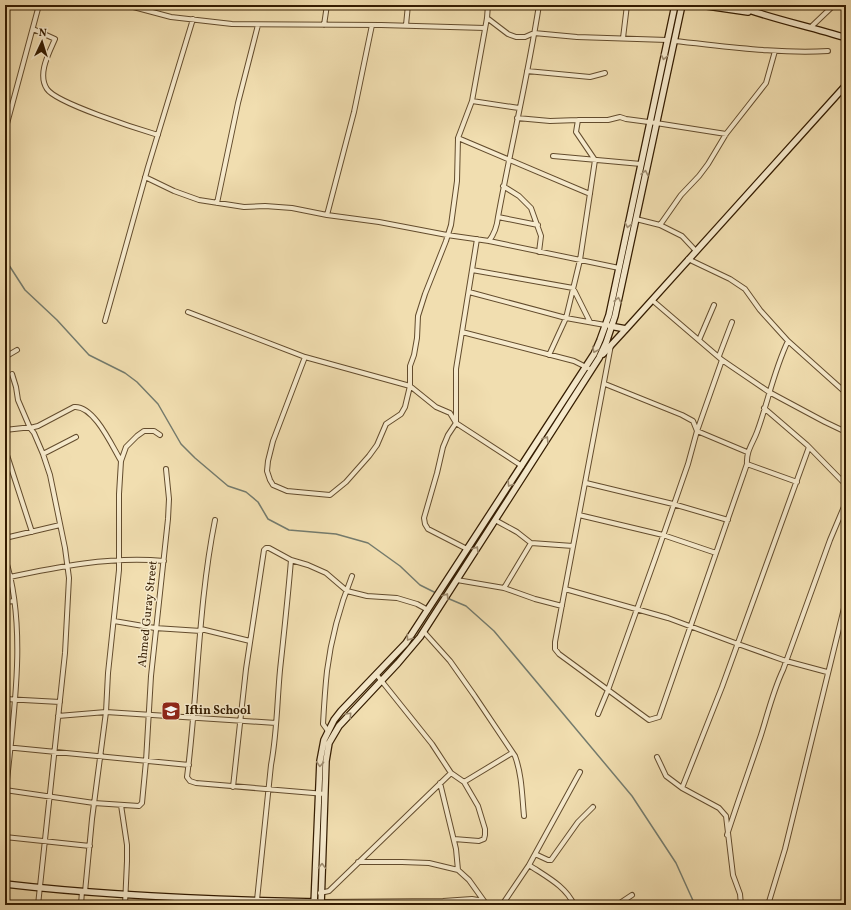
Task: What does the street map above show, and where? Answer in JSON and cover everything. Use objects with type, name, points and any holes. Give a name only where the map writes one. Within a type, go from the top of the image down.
[{"type":"main road","points":[[599,358],[612,326],[636,219],[667,40],[675,5]]},
{"type":"main road","points":[[5,884],[125,895],[178,902],[257,900],[321,904],[322,750],[328,731],[341,711],[406,643],[594,354],[609,315],[641,164],[674,41],[682,5]]},
{"type":"main road","points":[[700,5],[756,13],[811,27],[846,38]]},
{"type":"main road","points":[[735,5],[756,13]]},
{"type":"main road","points":[[314,904],[322,794],[327,751],[333,734],[346,718],[410,650],[424,632],[599,358],[846,85]]},
{"type":"main road","points":[[605,325],[626,329]]},
{"type":"street","points":[[5,131],[39,5]]},
{"type":"street","points":[[126,5],[171,17],[232,24],[406,25],[485,28]]},
{"type":"street","points":[[150,11],[151,5]]},
{"type":"street","points":[[324,25],[327,5]]},
{"type":"street","points":[[406,25],[408,5]]},
{"type":"street","points":[[305,357],[273,441],[267,471],[273,485],[287,491],[326,496],[334,493],[346,482],[377,445],[386,424],[401,414],[405,407],[410,386],[410,366],[415,350],[418,316],[451,225],[457,181],[458,138],[472,101],[488,5]]},
{"type":"street","points":[[489,241],[496,231],[508,159],[539,5]]},
{"type":"street","points":[[623,38],[627,5]]},
{"type":"street","points":[[811,27],[834,5]]},
{"type":"street","points":[[487,18],[508,34],[516,37],[525,37],[534,32],[577,36],[667,40]]},
{"type":"street","points":[[105,321],[193,19]]},
{"type":"street","points":[[216,204],[238,103],[258,25]]},
{"type":"street","points":[[326,215],[354,112],[372,25]]},
{"type":"street","points":[[33,29],[55,39],[44,66],[44,80],[47,89],[57,97],[96,114],[158,135]]},
{"type":"street","points":[[674,41],[775,51],[828,51]]},
{"type":"street","points":[[660,226],[681,195],[708,164],[726,134],[766,83],[775,51]]},
{"type":"street","points":[[526,70],[590,77],[605,73]]},
{"type":"street","points":[[472,101],[519,108]]},
{"type":"street","points":[[517,118],[550,121],[599,120],[620,117],[626,120],[653,122],[726,134]]},
{"type":"street","points":[[549,355],[566,318],[580,260],[595,160],[576,132],[578,120]]},
{"type":"street","points":[[458,138],[590,194]]},
{"type":"street","points":[[553,156],[641,164]]},
{"type":"street","points":[[146,178],[174,191],[199,200],[216,204],[244,207],[265,206],[292,208],[326,215],[379,222],[447,235],[489,241],[619,268]]},
{"type":"street","points":[[503,186],[519,196],[531,208],[541,236],[539,252]]},
{"type":"street","points":[[498,217],[538,226]]},
{"type":"street","points":[[636,219],[660,226],[682,236],[696,251]]},
{"type":"street","points":[[467,549],[428,529],[424,518],[443,447],[448,435],[456,423],[456,369],[477,239]]},
{"type":"street","points":[[688,259],[730,279],[745,289],[760,310],[788,341],[846,393]]},
{"type":"street","points":[[472,270],[573,288]]},
{"type":"street","points":[[573,288],[590,322]]},
{"type":"street","points":[[469,292],[566,318],[605,325]]},
{"type":"street","points":[[652,300],[722,360],[769,392],[846,432]]},
{"type":"street","points":[[699,340],[714,305]]},
{"type":"street","points":[[188,312],[305,357],[410,386],[436,407],[450,413],[456,423],[522,466]]},
{"type":"street","points":[[719,356],[732,322]]},
{"type":"street","points":[[462,332],[574,361],[591,370]]},
{"type":"street","points":[[611,345],[605,384],[555,642],[555,649],[559,654],[649,720],[659,717],[747,464],[747,452],[757,432],[769,392],[788,341]]},
{"type":"street","points":[[5,357],[16,350]]},
{"type":"street","points":[[598,714],[637,610],[688,464],[697,431],[722,360]]},
{"type":"street","points":[[12,374],[18,400],[43,454],[50,475],[69,578],[68,614],[60,702],[38,905]]},
{"type":"street","points":[[605,384],[682,415],[693,422],[697,431],[747,452]]},
{"type":"street","points":[[5,430],[38,426],[74,407],[85,409],[93,416],[121,461]]},
{"type":"street","points":[[764,408],[809,448],[846,485]]},
{"type":"street","points":[[81,905],[90,846],[106,712],[119,560],[119,494],[121,461],[126,446],[144,431],[154,431],[160,435]]},
{"type":"street","points":[[43,454],[76,437]]},
{"type":"street","points":[[682,788],[738,644],[809,448]]},
{"type":"street","points":[[5,449],[32,532]]},
{"type":"street","points":[[747,464],[797,482]]},
{"type":"street","name":"Ahmed Guray Street","points":[[121,805],[139,806],[142,803],[155,628],[164,561],[169,500],[166,469]]},
{"type":"street","points":[[586,484],[674,504],[728,520]]},
{"type":"street","points":[[727,835],[767,717],[775,686],[786,661],[830,540],[846,502]]},
{"type":"street","points":[[579,515],[663,535],[716,553]]},
{"type":"street","points":[[215,520],[201,630],[187,777],[190,781],[196,783],[322,794]]},
{"type":"street","points":[[495,520],[517,532],[531,543],[573,546]]},
{"type":"street","points":[[5,538],[60,525]]},
{"type":"street","points":[[504,588],[531,543]]},
{"type":"street","points":[[233,787],[250,641],[264,550],[266,548],[269,548],[291,560],[308,565],[326,573],[346,591],[367,596],[397,598],[429,608]]},
{"type":"street","points":[[5,558],[11,577],[18,640],[6,790],[94,803],[121,805],[127,845],[125,905]]},
{"type":"street","points":[[5,578],[68,566],[119,560],[144,559],[164,561]]},
{"type":"street","points":[[257,900],[288,605],[291,560]]},
{"type":"street","points":[[328,731],[323,724],[327,672],[332,644],[346,591],[352,576]]},
{"type":"street","points":[[456,581],[504,588],[535,600],[562,606]]},
{"type":"street","points":[[565,589],[668,618],[786,661],[828,672]]},
{"type":"street","points":[[768,905],[785,849],[846,600]]},
{"type":"street","points":[[5,602],[14,601]]},
{"type":"street","points":[[114,621],[155,628],[201,630],[250,641]]},
{"type":"street","points":[[424,632],[450,661],[512,753],[518,765],[524,816]]},
{"type":"street","points":[[376,674],[432,744],[451,773],[464,782],[478,806],[485,829],[484,839],[478,841],[454,839]]},
{"type":"street","points":[[5,699],[60,702]]},
{"type":"street","points":[[58,716],[106,712],[276,722]]},
{"type":"street","points":[[5,747],[189,765]]},
{"type":"street","points":[[464,782],[512,753]]},
{"type":"street","points":[[656,757],[666,776],[682,788],[718,808],[726,816],[727,835],[733,875],[740,894],[741,905]]},
{"type":"street","points":[[502,905],[529,865],[580,772]]},
{"type":"street","points":[[315,893],[329,891],[451,773]]},
{"type":"street","points":[[440,783],[454,839],[458,870]]},
{"type":"street","points":[[535,854],[551,860],[578,822],[593,807]]},
{"type":"street","points":[[5,837],[90,846]]},
{"type":"street","points":[[358,862],[429,863],[458,870],[476,889],[485,903]]},
{"type":"street","points":[[529,865],[559,886],[570,896],[574,905]]},
{"type":"street","points":[[617,905],[632,895]]},
{"type":"street","points":[[321,904],[414,903],[472,898],[485,903]]},
{"type":"street","points":[[454,900],[454,905]]},
{"type":"waterway","points":[[5,259],[25,290],[57,320],[89,355],[125,373],[137,382],[158,404],[181,444],[228,486],[246,492],[258,502],[268,519],[289,530],[336,534],[368,543],[400,566],[420,585],[436,593]]},
{"type":"waterway","points":[[447,598],[466,606],[494,631],[632,796],[676,863],[695,905]]},
{"type":"place","name":"Iftin School","points":[[171,711]]}]
